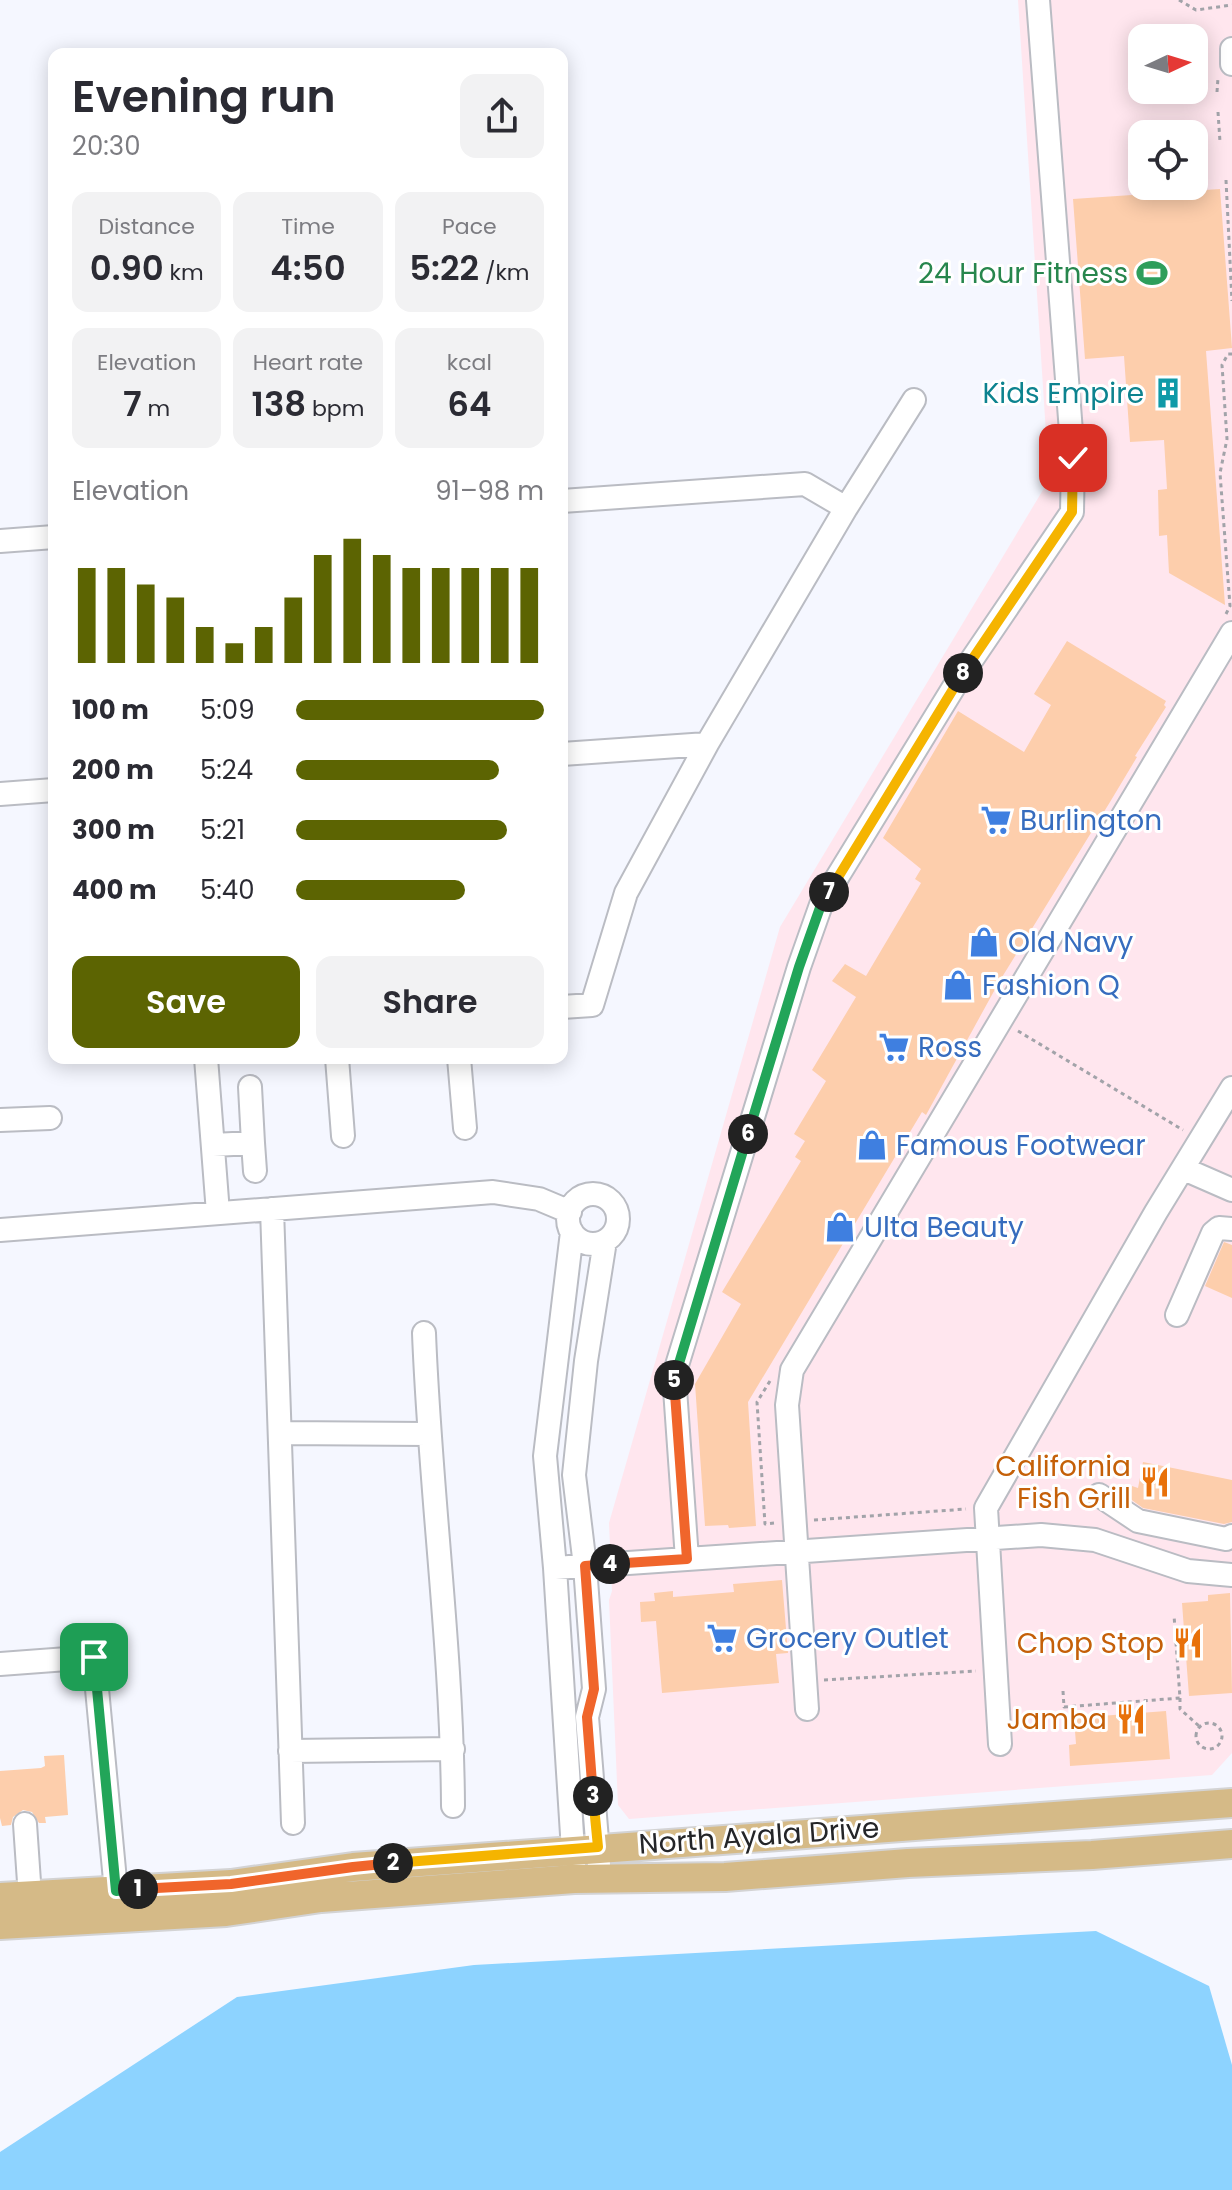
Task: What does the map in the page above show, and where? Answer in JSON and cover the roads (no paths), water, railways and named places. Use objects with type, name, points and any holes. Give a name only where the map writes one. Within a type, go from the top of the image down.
[{"type":"main road","name":"North Ayala Drive","points":[[0,1897],[231,1884],[353,1867],[586,1848],[1232,1803]]},
{"type":"main road","name":"North Ayala Drive","points":[[0,1925],[226,1912],[321,1898],[587,1879],[725,1877],[1232,1844]]},
{"type":"street","points":[[687,1559],[674,1375],[799,967],[822,902],[960,677],[1072,512],[1073,458],[1038,0]]},
{"type":"street","points":[[1227,71],[1232,49]]},
{"type":"street","points":[[568,1007],[592,1005],[626,893],[707,744],[846,508],[914,400]]},
{"type":"street","points":[[568,501],[805,484],[846,508]]},
{"type":"street","points":[[0,541],[48,537]]},
{"type":"street","points":[[807,1709],[787,1405],[792,1370],[1227,626]]},
{"type":"street","points":[[568,754],[707,744]]},
{"type":"street","points":[[0,794],[48,790]]},
{"type":"street","points":[[206,1064],[218,1213]]},
{"type":"street","points":[[337,1064],[343,1136]]},
{"type":"street","points":[[460,1064],[465,1128]]},
{"type":"street","points":[[250,1087],[255,1171]]},
{"type":"street","points":[[1000,1744],[986,1508],[1232,1088]]},
{"type":"street","points":[[0,1120],[50,1118]]},
{"type":"street","points":[[213,1145],[253,1143]]},
{"type":"street","points":[[1184,1169],[1232,1190]]},
{"type":"street","points":[[0,1230],[493,1192],[539,1199],[571,1222],[577,1237],[590,1244],[605,1241]]},
{"type":"street","points":[[586,1848],[545,1456],[571,1222],[576,1201],[592,1194],[608,1198],[614,1205],[618,1221],[616,1229],[605,1241],[592,1317],[574,1475],[585,1566],[594,1689],[587,1717],[587,1879]]},
{"type":"street","points":[[272,1209],[293,1823]]},
{"type":"street","points":[[1177,1315],[1213,1233],[1219,1228],[1232,1229]]},
{"type":"street","points":[[561,1311],[592,1317]]},
{"type":"street","points":[[424,1333],[428,1434],[453,1749],[453,1806]]},
{"type":"street","points":[[280,1433],[428,1434]]},
{"type":"street","points":[[1099,1495],[1138,1521],[1226,1539],[1232,1536]]},
{"type":"street","points":[[555,1568],[1041,1535],[1095,1540],[1188,1571],[1232,1575]]},
{"type":"street","points":[[0,1664],[94,1657],[116,1891]]},
{"type":"street","points":[[290,1751],[453,1749]]},
{"type":"street","points":[[25,1824],[31,1924]]},
{"type":"water","points":[[1096,1931],[1209,1986],[1232,2065],[1232,2190],[0,2190],[0,2152],[237,1997],[474,1965]]},
{"type":"place","name":"24 Hour Fitness","points":[[1152,273]]},
{"type":"place","name":"Kids Empire","points":[[1168,393]]},
{"type":"place","name":"Burlington","points":[[996,820]]},
{"type":"place","name":"Old Navy","points":[[984,942]]},
{"type":"place","name":"Fashion Q","points":[[958,985]]},
{"type":"place","name":"Ross","points":[[894,1047]]},
{"type":"place","name":"Famous Footwear","points":[[872,1145]]},
{"type":"place","name":"Ulta Beauty","points":[[840,1227]]},
{"type":"place","name":"California Fish Grill","points":[[1155,1482]]},
{"type":"place","name":"Grocery Outlet","points":[[722,1638]]},
{"type":"place","name":"Chop Stop","points":[[1188,1643]]},
{"type":"place","name":"Jamba","points":[[1131,1719]]}]
